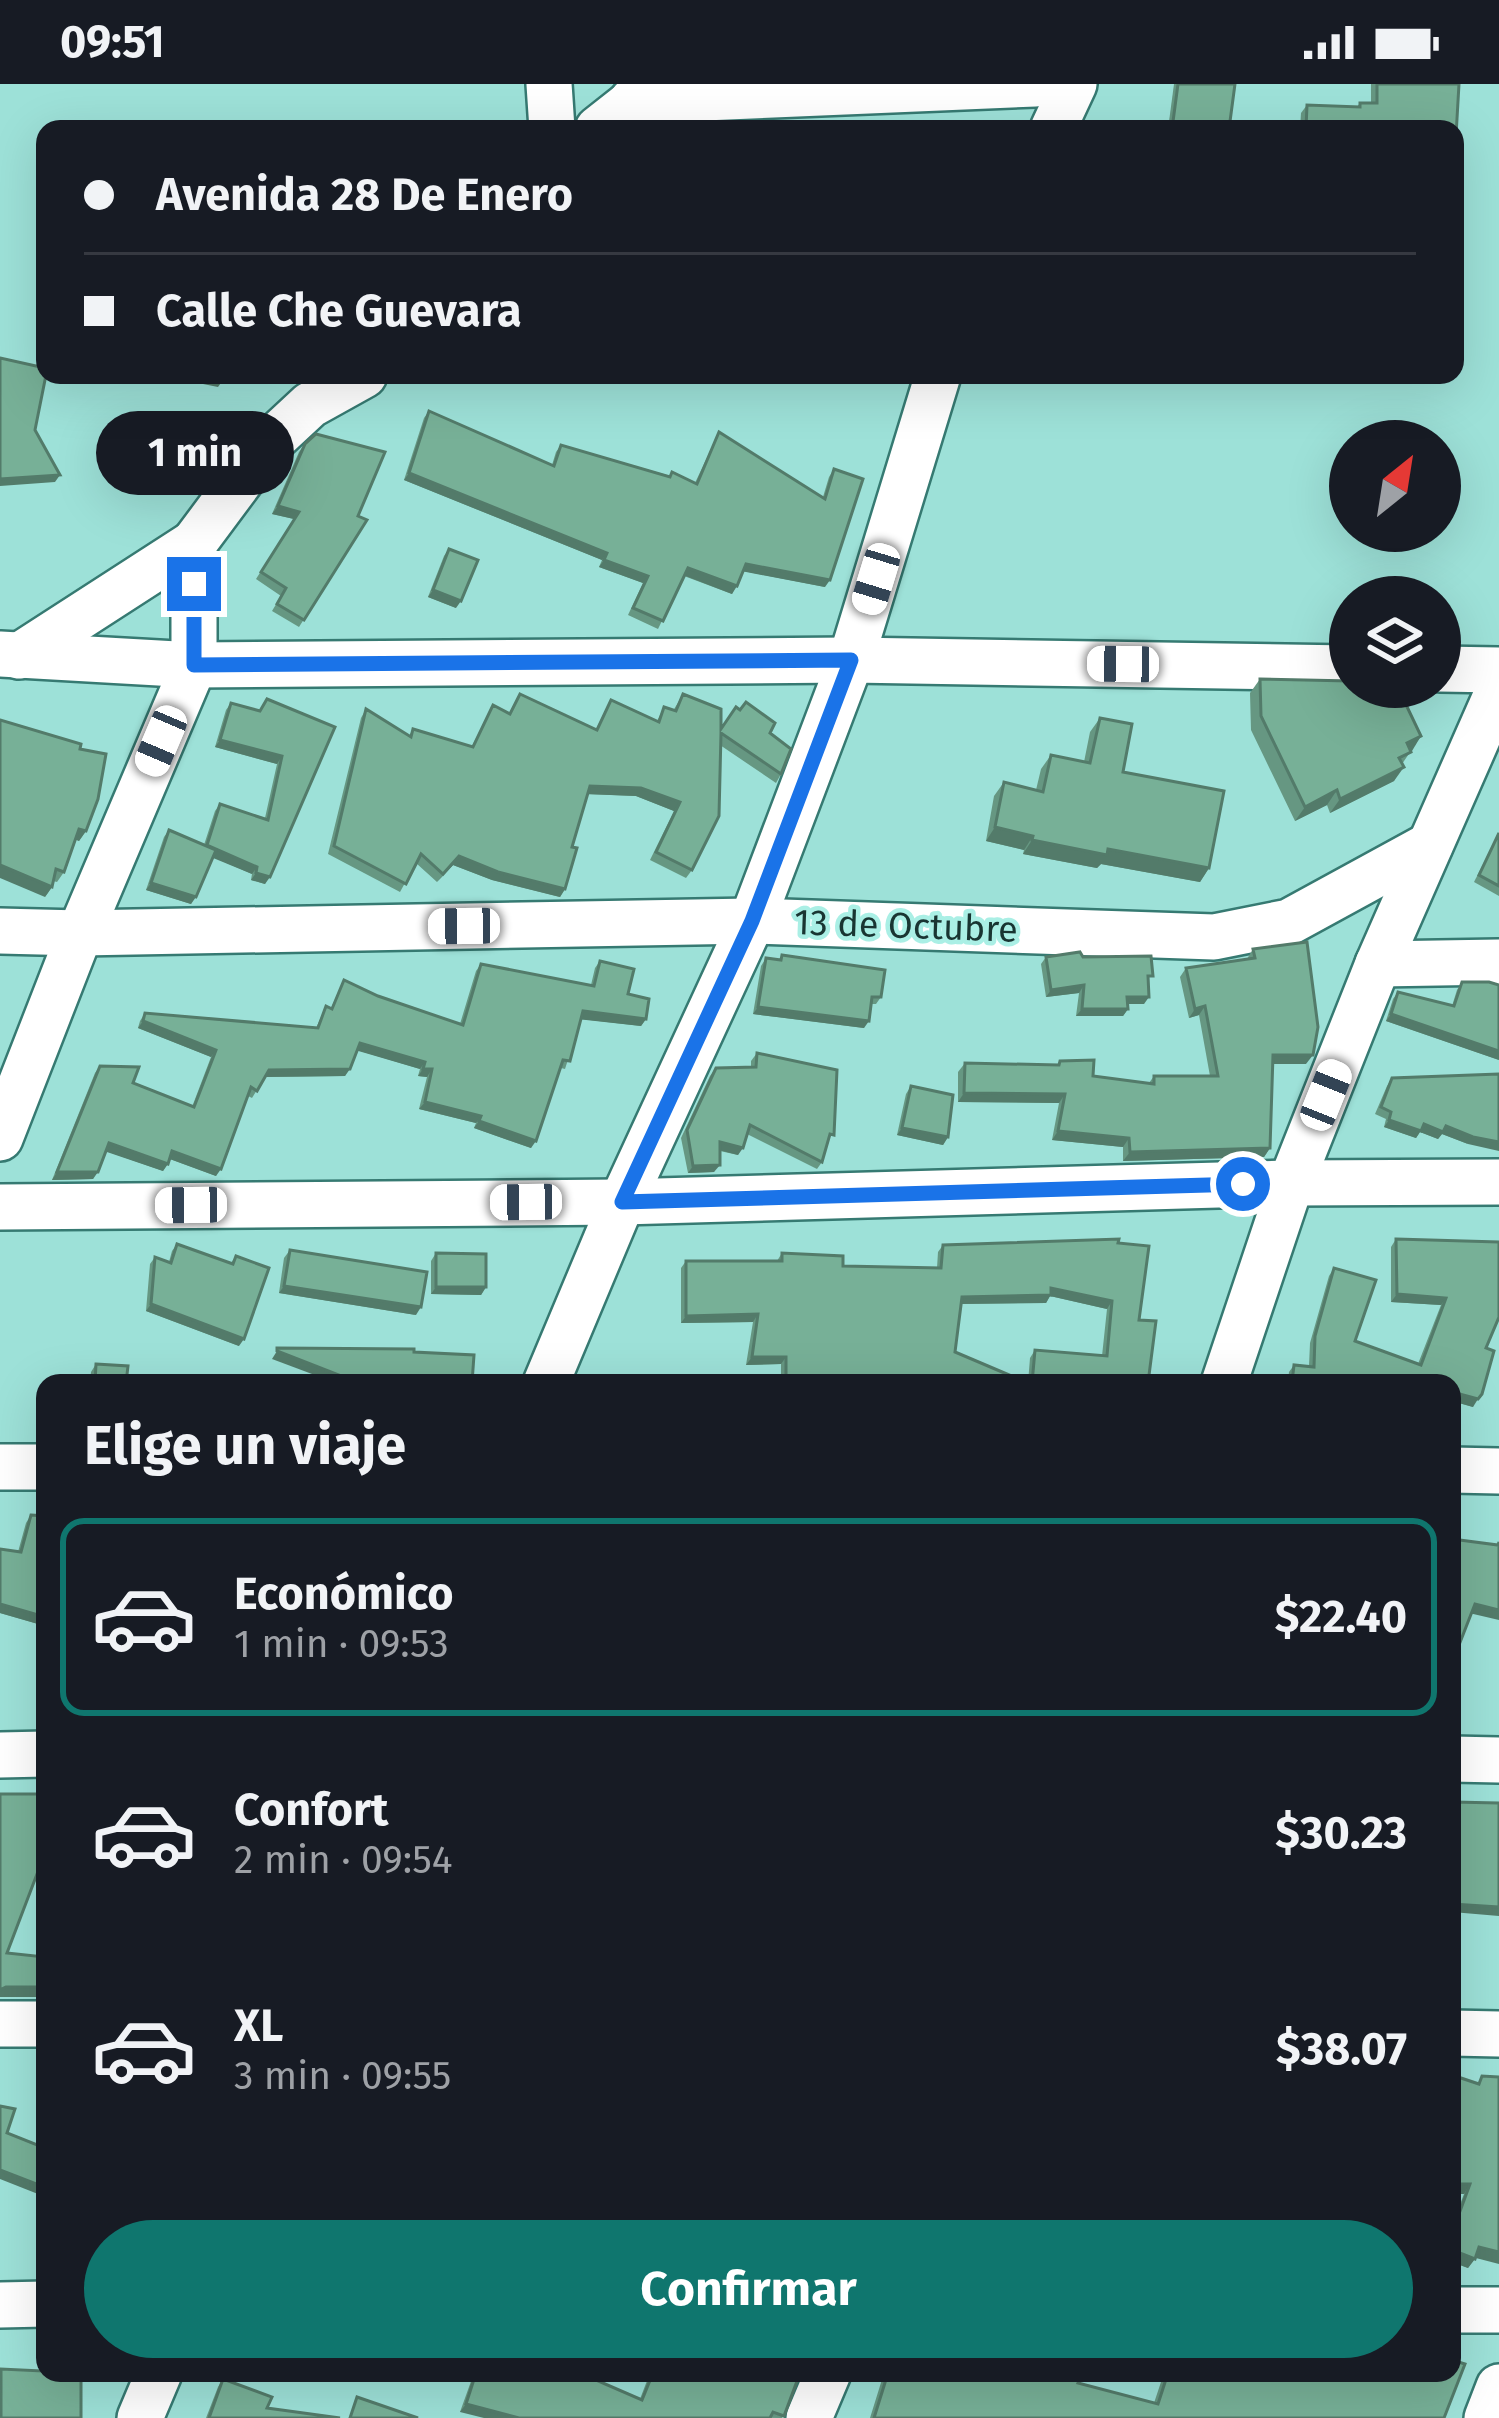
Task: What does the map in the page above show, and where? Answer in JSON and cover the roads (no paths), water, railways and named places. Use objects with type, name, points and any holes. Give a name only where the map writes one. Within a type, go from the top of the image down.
[{"type":"street","points":[[549,84],[551,120]]},
{"type":"street","points":[[628,105],[1035,84]]},
{"type":"street","points":[[1057,120],[1074,84]]},
{"type":"street","points":[[9,655],[194,543],[267,445],[310,405],[348,384]]},
{"type":"street","points":[[550,1374],[622,1202],[752,921],[851,660],[935,384]]},
{"type":"street","points":[[0,1138],[80,933],[194,665],[194,543]]},
{"type":"street","points":[[9,655],[194,665],[851,660],[1329,668]]},
{"type":"street","points":[[1461,669],[1499,670]]},
{"type":"street","points":[[1227,1374],[1291,1183],[1378,964],[1499,689]]},
{"type":"street","name":"13 de Octubre","points":[[0,931],[752,921],[1214,938],[1289,922],[1430,845]]},
{"type":"street","points":[[1378,964],[1499,962]]},
{"type":"street","points":[[0,1207],[622,1202],[1291,1183],[1499,1182]]},
{"type":"street","points":[[0,1467],[36,1467]]},
{"type":"street","points":[[1461,1470],[1499,1471]]},
{"type":"street","points":[[0,1755],[36,1754]]},
{"type":"street","points":[[1461,1759],[1499,1760]]},
{"type":"street","points":[[0,2024],[36,2024]]},
{"type":"street","points":[[1461,2033],[1499,2034]]},
{"type":"street","points":[[0,2305],[36,2305]]},
{"type":"street","points":[[1461,2310],[1499,2310]]},
{"type":"street","points":[[140,2418],[155,2382]]},
{"type":"street","points":[[809,2418],[824,2382]]},
{"type":"street","points":[[1487,2418],[1499,2387]]}]
